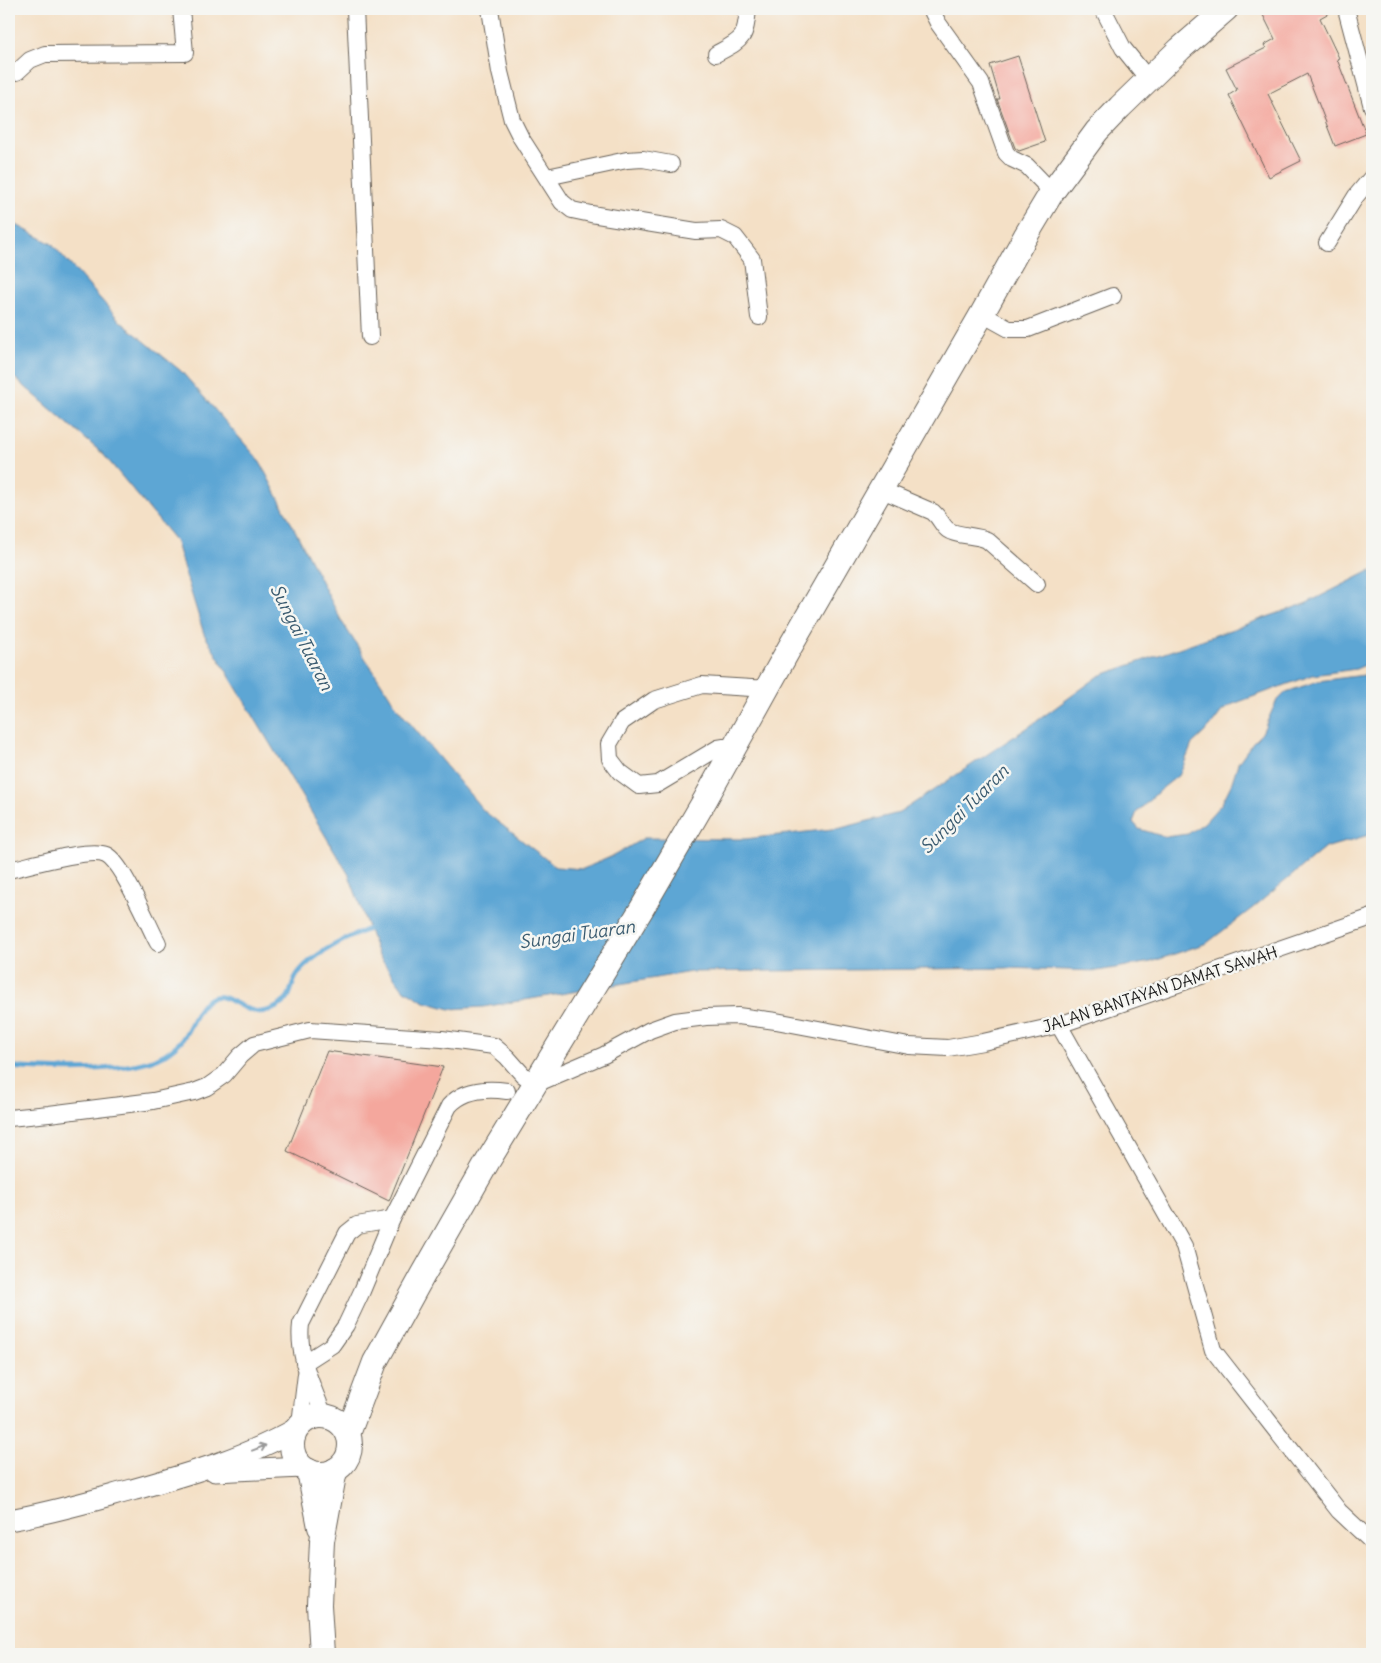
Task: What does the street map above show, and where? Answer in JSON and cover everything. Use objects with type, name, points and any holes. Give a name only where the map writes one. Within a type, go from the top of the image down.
[{"type":"highway","points":[[348,1434],[375,1362],[456,1217],[705,800],[1052,192],[1097,131],[1148,79],[1226,9]]},
{"type":"highway","points":[[326,1416],[375,1362]]},
{"type":"highway","points":[[315,1416],[326,1416],[337,1420],[348,1434],[350,1444],[348,1454],[343,1463],[335,1470],[322,1474],[306,1469],[295,1458],[292,1446],[292,1440],[298,1427],[315,1416]]},
{"type":"highway","points":[[306,1469],[322,1541]]},
{"type":"highway","points":[[322,1654],[319,1604],[322,1541],[335,1470]]},
{"type":"main road","points":[[9,1520],[49,1513],[197,1472],[270,1444],[298,1427]]},
{"type":"main road","points":[[197,1472],[306,1469]]},
{"type":"street","points":[[17,72],[30,60],[45,54],[185,53],[181,9]]},
{"type":"street","points":[[355,9],[370,337]]},
{"type":"street","points":[[490,9],[500,72],[512,120],[521,138],[562,202],[572,210],[696,231],[721,230],[735,237],[752,259],[759,317]]},
{"type":"street","points":[[716,54],[743,36],[746,29],[748,9]]},
{"type":"street","points":[[931,9],[938,23],[981,83],[1006,153],[1028,166],[1052,192]]},
{"type":"street","points":[[1103,9],[1123,48],[1148,79]]},
{"type":"street","points":[[1346,9],[1372,107]]},
{"type":"street","points":[[547,177],[627,160],[643,159],[671,164]]},
{"type":"street","points":[[1327,243],[1356,196],[1372,177]]},
{"type":"street","points":[[982,314],[1009,329],[1028,328],[1112,296]]},
{"type":"street","points":[[882,490],[933,512],[940,518],[946,529],[954,534],[977,536],[987,540],[1037,584]]},
{"type":"street","points":[[732,753],[724,747],[718,748],[658,784],[639,786],[620,772],[610,759],[609,744],[622,722],[654,700],[702,685],[768,689]]},
{"type":"street","points":[[9,870],[87,853],[106,855],[118,866],[158,943]]},
{"type":"street","name":"JALAN BANTAYAN DAMAT SAWAH","points":[[536,1084],[604,1055],[650,1030],[676,1021],[706,1017],[738,1016],[776,1021],[909,1046],[948,1048],[983,1042],[1059,1025],[1372,918]]},
{"type":"street","points":[[1059,1025],[1184,1246],[1213,1350],[1339,1511],[1372,1542]]},
{"type":"street","points":[[9,1118],[153,1101],[194,1092],[207,1087],[224,1075],[240,1056],[254,1044],[310,1030],[442,1039],[494,1046],[523,1075],[536,1084]]},
{"type":"street","points":[[305,1367],[332,1345],[346,1326],[392,1219],[449,1106],[456,1099],[469,1093],[492,1089],[507,1091]]},
{"type":"street","points":[[298,1427],[305,1367],[300,1332],[301,1324],[348,1233],[357,1225],[392,1219]]},
{"type":"street","points":[[305,1367],[326,1416]]},
{"type":"water","name":"Sungai Tuaran","points":[[9,221],[52,244],[121,322],[181,371],[259,460],[342,622],[398,709],[484,811],[556,867],[583,869],[615,855],[644,838],[745,839],[841,828],[899,813],[1030,726],[1099,676],[1307,603],[1372,570],[1372,662],[1356,669],[1313,675],[1233,704],[1222,711],[1210,727],[1192,744],[1180,774],[1137,812],[1133,822],[1139,829],[1165,837],[1188,834],[1204,823],[1222,803],[1231,785],[1238,763],[1262,733],[1276,702],[1286,692],[1318,681],[1372,674],[1372,834],[1325,848],[1207,943],[1151,962],[1097,971],[1007,968],[691,972],[483,1007],[450,1009],[425,1002],[403,989],[378,955],[349,875],[204,634],[175,540],[103,454],[9,373]]},
{"type":"building","points":[[1269,9],[1336,9],[1320,18],[1339,58],[1337,59],[1366,134],[1335,146],[1307,74],[1268,94],[1301,161],[1269,177],[1229,95],[1237,90],[1226,68],[1266,48],[1264,45],[1275,39],[1262,13]]},
{"type":"building","points":[[1018,56],[1045,142],[1019,151],[1015,148],[997,99],[1000,99],[990,65]]},
{"type":"building","points":[[327,1051],[443,1067],[389,1201],[287,1151]]},
{"type":"waterway","points":[[9,1067],[70,1070],[94,1069],[139,1064],[158,1058],[181,1041],[198,1011],[211,998],[218,996],[226,998],[242,1007],[261,1012],[272,1009],[287,999],[297,975],[303,967],[321,953],[354,935],[374,927]]}]
